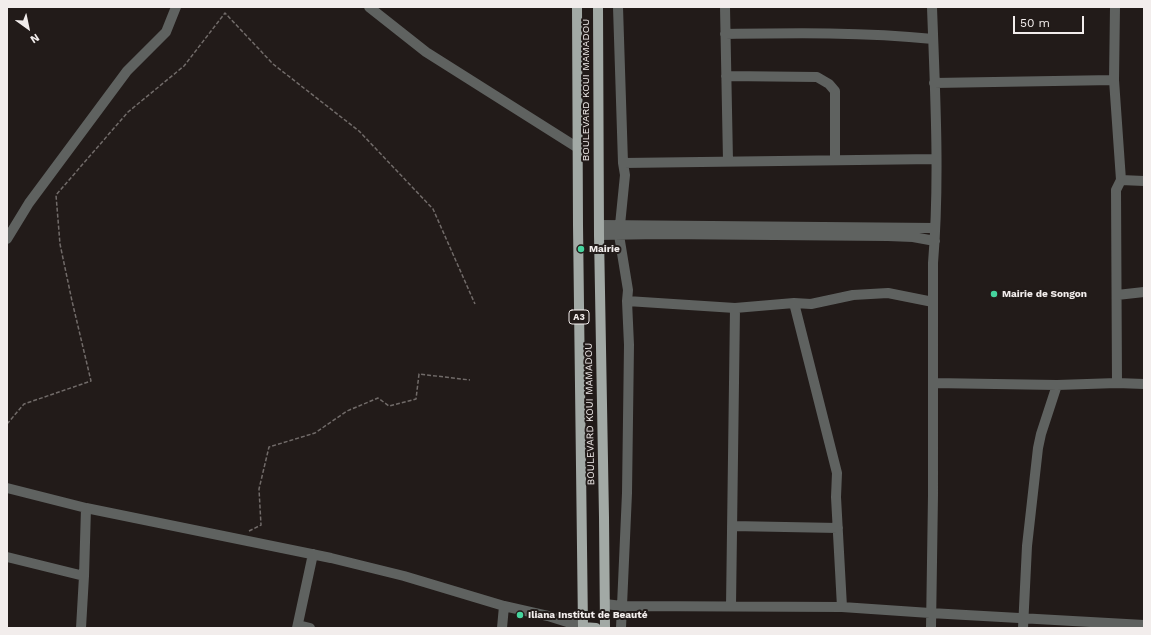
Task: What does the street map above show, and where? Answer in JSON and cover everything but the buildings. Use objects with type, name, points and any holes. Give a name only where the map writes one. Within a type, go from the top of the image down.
[{"type":"main road","name":"BOULEVARD KOUI MAMADOU","points":[[578,7],[579,387],[583,627]]},
{"type":"main road","name":"BOULEVARD KOUI MAMADOU","points":[[598,7],[599,230],[605,628]]},
{"type":"main road","points":[[583,627],[596,628]]},
{"type":"street","points":[[7,239],[29,203],[127,71],[166,32],[176,7]]},
{"type":"street","points":[[369,7],[426,52],[578,148]]},
{"type":"street","points":[[618,7],[623,162],[625,175],[620,230],[628,290],[629,361],[627,493],[621,628]]},
{"type":"street","points":[[725,7],[728,161]]},
{"type":"street","points":[[931,628],[930,613],[933,495],[933,263],[935,241],[936,159],[932,7]]},
{"type":"street","points":[[1115,7],[1114,80],[1121,180],[1116,190],[1118,383]]},
{"type":"street","points":[[725,34],[811,32],[887,34],[933,39]]},
{"type":"street","points":[[726,76],[817,77],[829,84],[835,91],[835,160]]},
{"type":"street","points":[[934,83],[1114,80]]},
{"type":"street","points":[[623,162],[936,159]]},
{"type":"street","points":[[1121,180],[1144,181]]},
{"type":"street","points":[[599,230],[935,228]]},
{"type":"street","points":[[620,230],[888,236],[913,237],[935,241]]},
{"type":"street","points":[[1117,295],[1144,292]]},
{"type":"street","points":[[627,301],[735,308],[811,304],[853,295],[888,293],[933,302]]},
{"type":"street","points":[[794,304],[837,473],[836,497],[842,607]]},
{"type":"street","points":[[731,606],[735,308]]},
{"type":"street","points":[[933,383],[1056,385],[1118,383],[1144,384]]},
{"type":"street","points":[[1023,623],[1027,546],[1038,448],[1056,385]]},
{"type":"street","points":[[7,488],[86,508],[314,554],[404,576],[504,606],[548,616],[583,627]]},
{"type":"street","points":[[81,628],[86,508]]},
{"type":"street","points":[[732,526],[838,528]]},
{"type":"street","points":[[310,628],[297,627],[314,554]]},
{"type":"street","points":[[7,557],[84,576]]},
{"type":"street","points":[[605,604],[622,606],[842,607],[930,613],[1023,623],[1144,625]]},
{"type":"street","points":[[502,628],[504,606]]},
{"type":"path","points":[[7,424],[24,404],[91,381],[60,244],[56,195],[128,112],[184,66],[225,13],[273,64],[359,131],[433,209],[475,304]]},
{"type":"path","points":[[237,538],[261,525],[259,489],[269,447],[315,432],[347,411],[378,398],[389,406],[416,399],[419,374],[470,380]]},
{"type":"place","name":"Mairie","points":[[581,249]]},
{"type":"place","name":"Mairie de Songon","points":[[994,294]]},
{"type":"place","name":"Iliana Institut de Beauté","points":[[520,615]]}]
